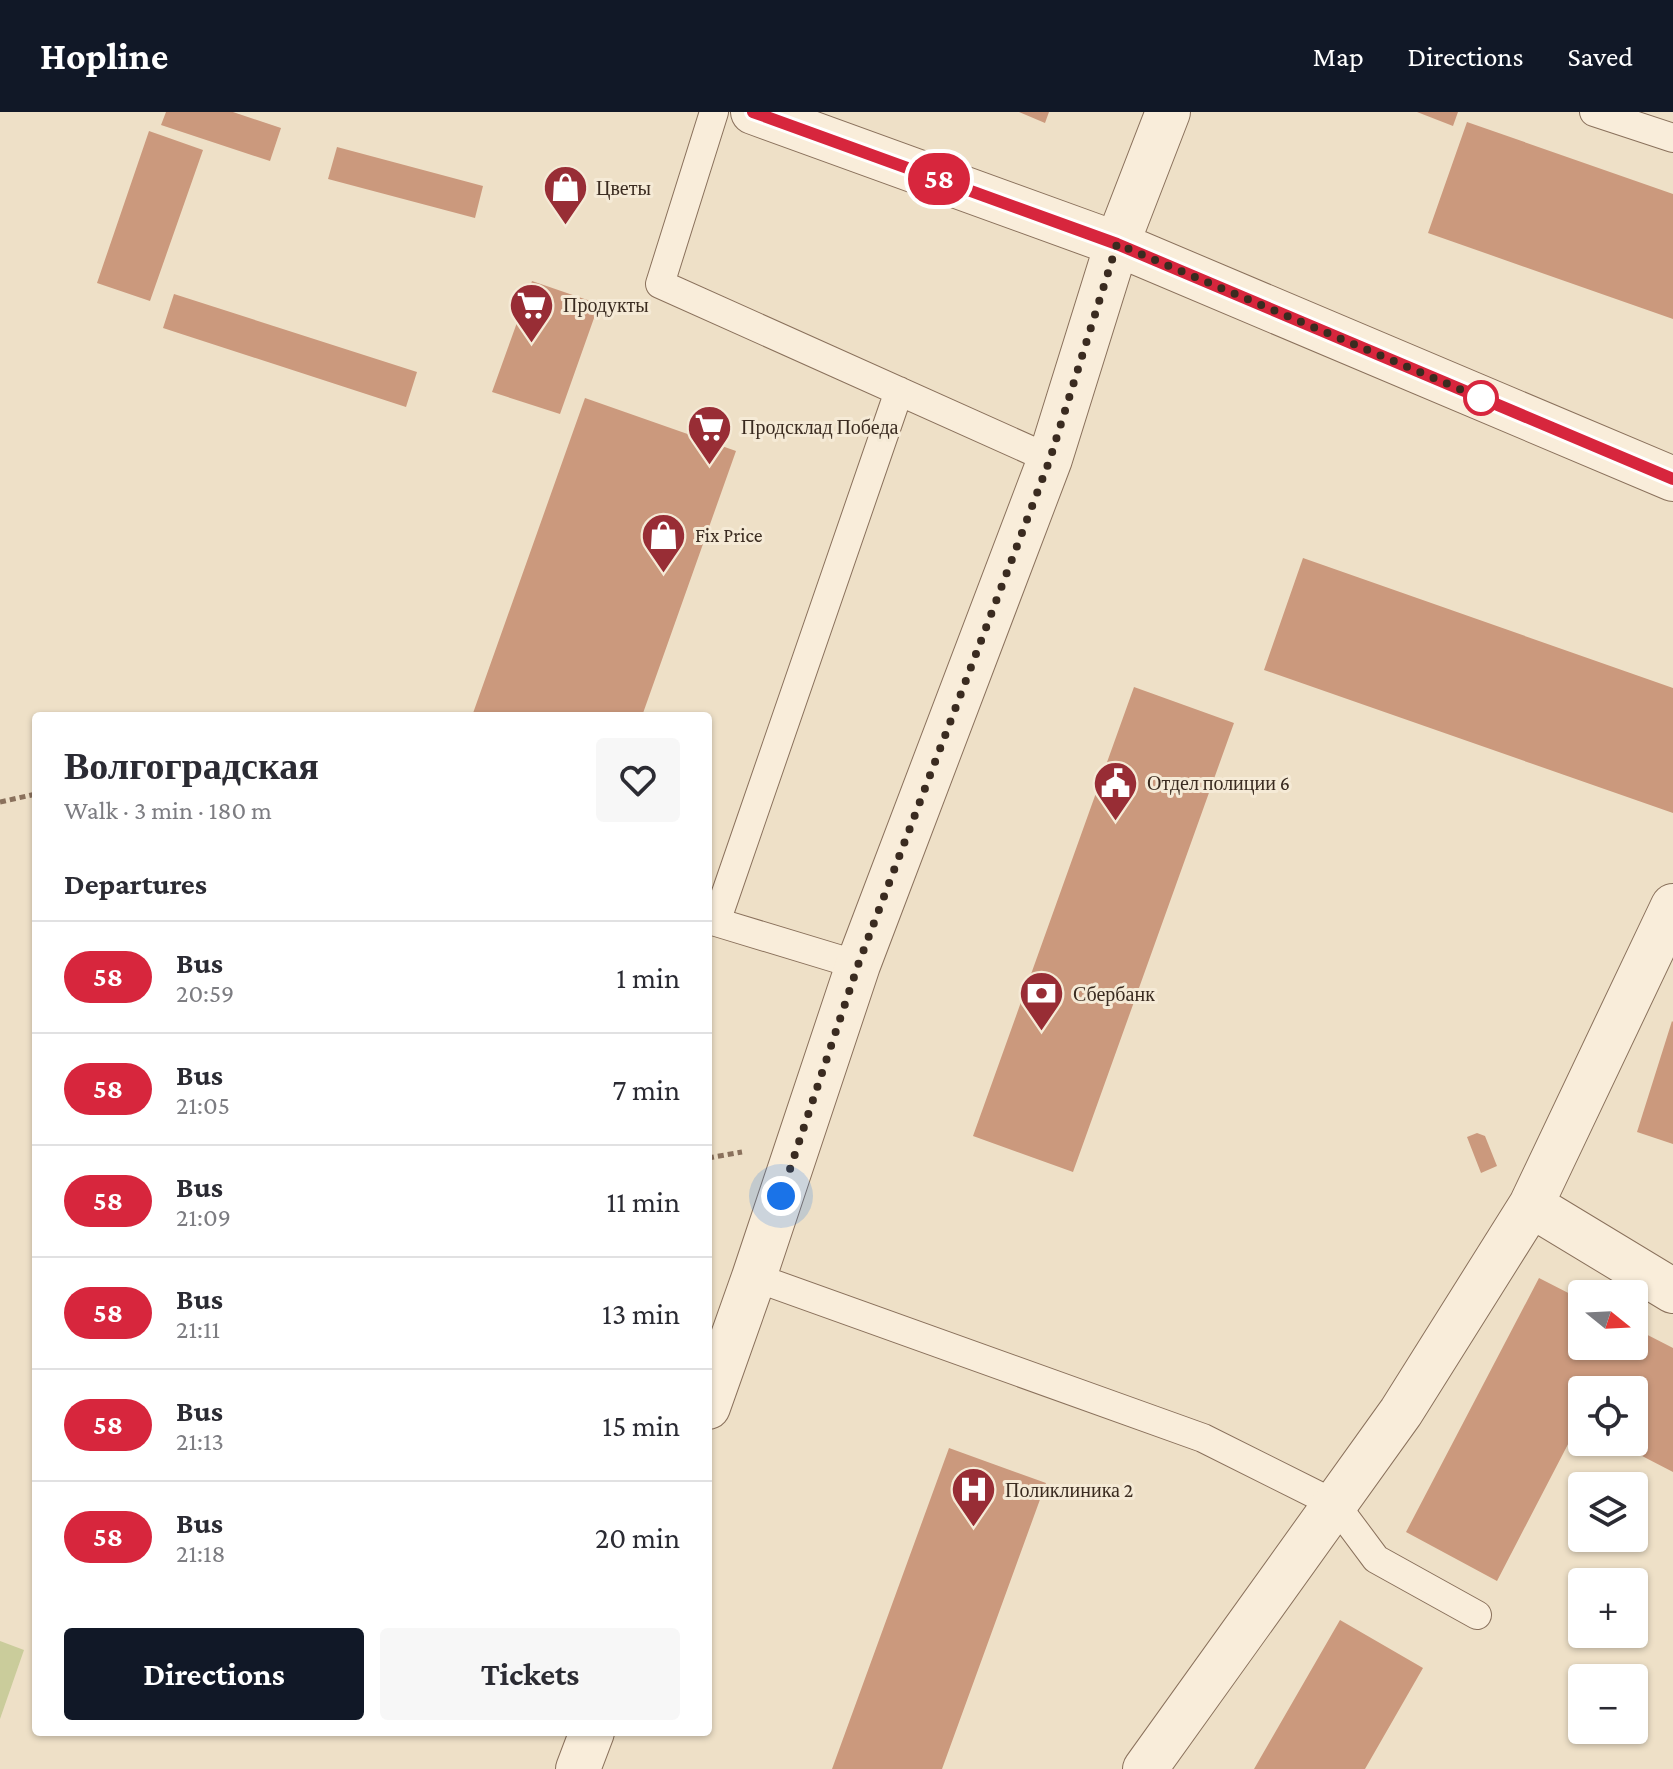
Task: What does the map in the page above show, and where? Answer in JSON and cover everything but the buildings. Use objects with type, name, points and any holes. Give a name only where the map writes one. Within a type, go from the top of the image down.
[{"type":"street","points":[[753,112],[1117,244],[1673,479]]},
{"type":"street","points":[[712,1396],[858,965],[1050,459],[1117,244],[1168,112]]},
{"type":"street","points":[[1145,1769],[1401,1412],[1531,1205],[1673,906]]},
{"type":"street","points":[[1531,1205],[1673,1291]]},
{"type":"street","points":[[578,1769],[590,1736]]},
{"type":"lane","points":[[714,112],[660,284],[1050,459]]},
{"type":"lane","points":[[1594,112],[1673,138]]},
{"type":"lane","points":[[858,965],[716,922],[899,391]]},
{"type":"lane","points":[[754,1277],[1203,1438],[1335,1504],[1376,1559],[1477,1615]]},
{"type":"path","points":[[0,802],[32,795]]},
{"type":"green space","points":[[0,1641],[24,1650],[0,1719]]},
{"type":"bus line","name":"58","points":[[753,112],[1117,244],[1673,479]]},
{"type":"place","name":"Цветы","points":[[565,227]]},
{"type":"place","name":"Продукты","points":[[532,344]]},
{"type":"place","name":"Продсклад Победа","points":[[710,466]]},
{"type":"place","name":"Fix Price","points":[[664,574]]},
{"type":"place","name":"Отдел полиции 6","points":[[1116,822]]},
{"type":"place","name":"Сбербанк","points":[[1042,1033]]},
{"type":"place","name":"Поликлиника 2","points":[[974,1529]]},
{"type":"route","points":[[781,1196],[858,965],[1050,459],[1117,244],[1481,398]]}]
